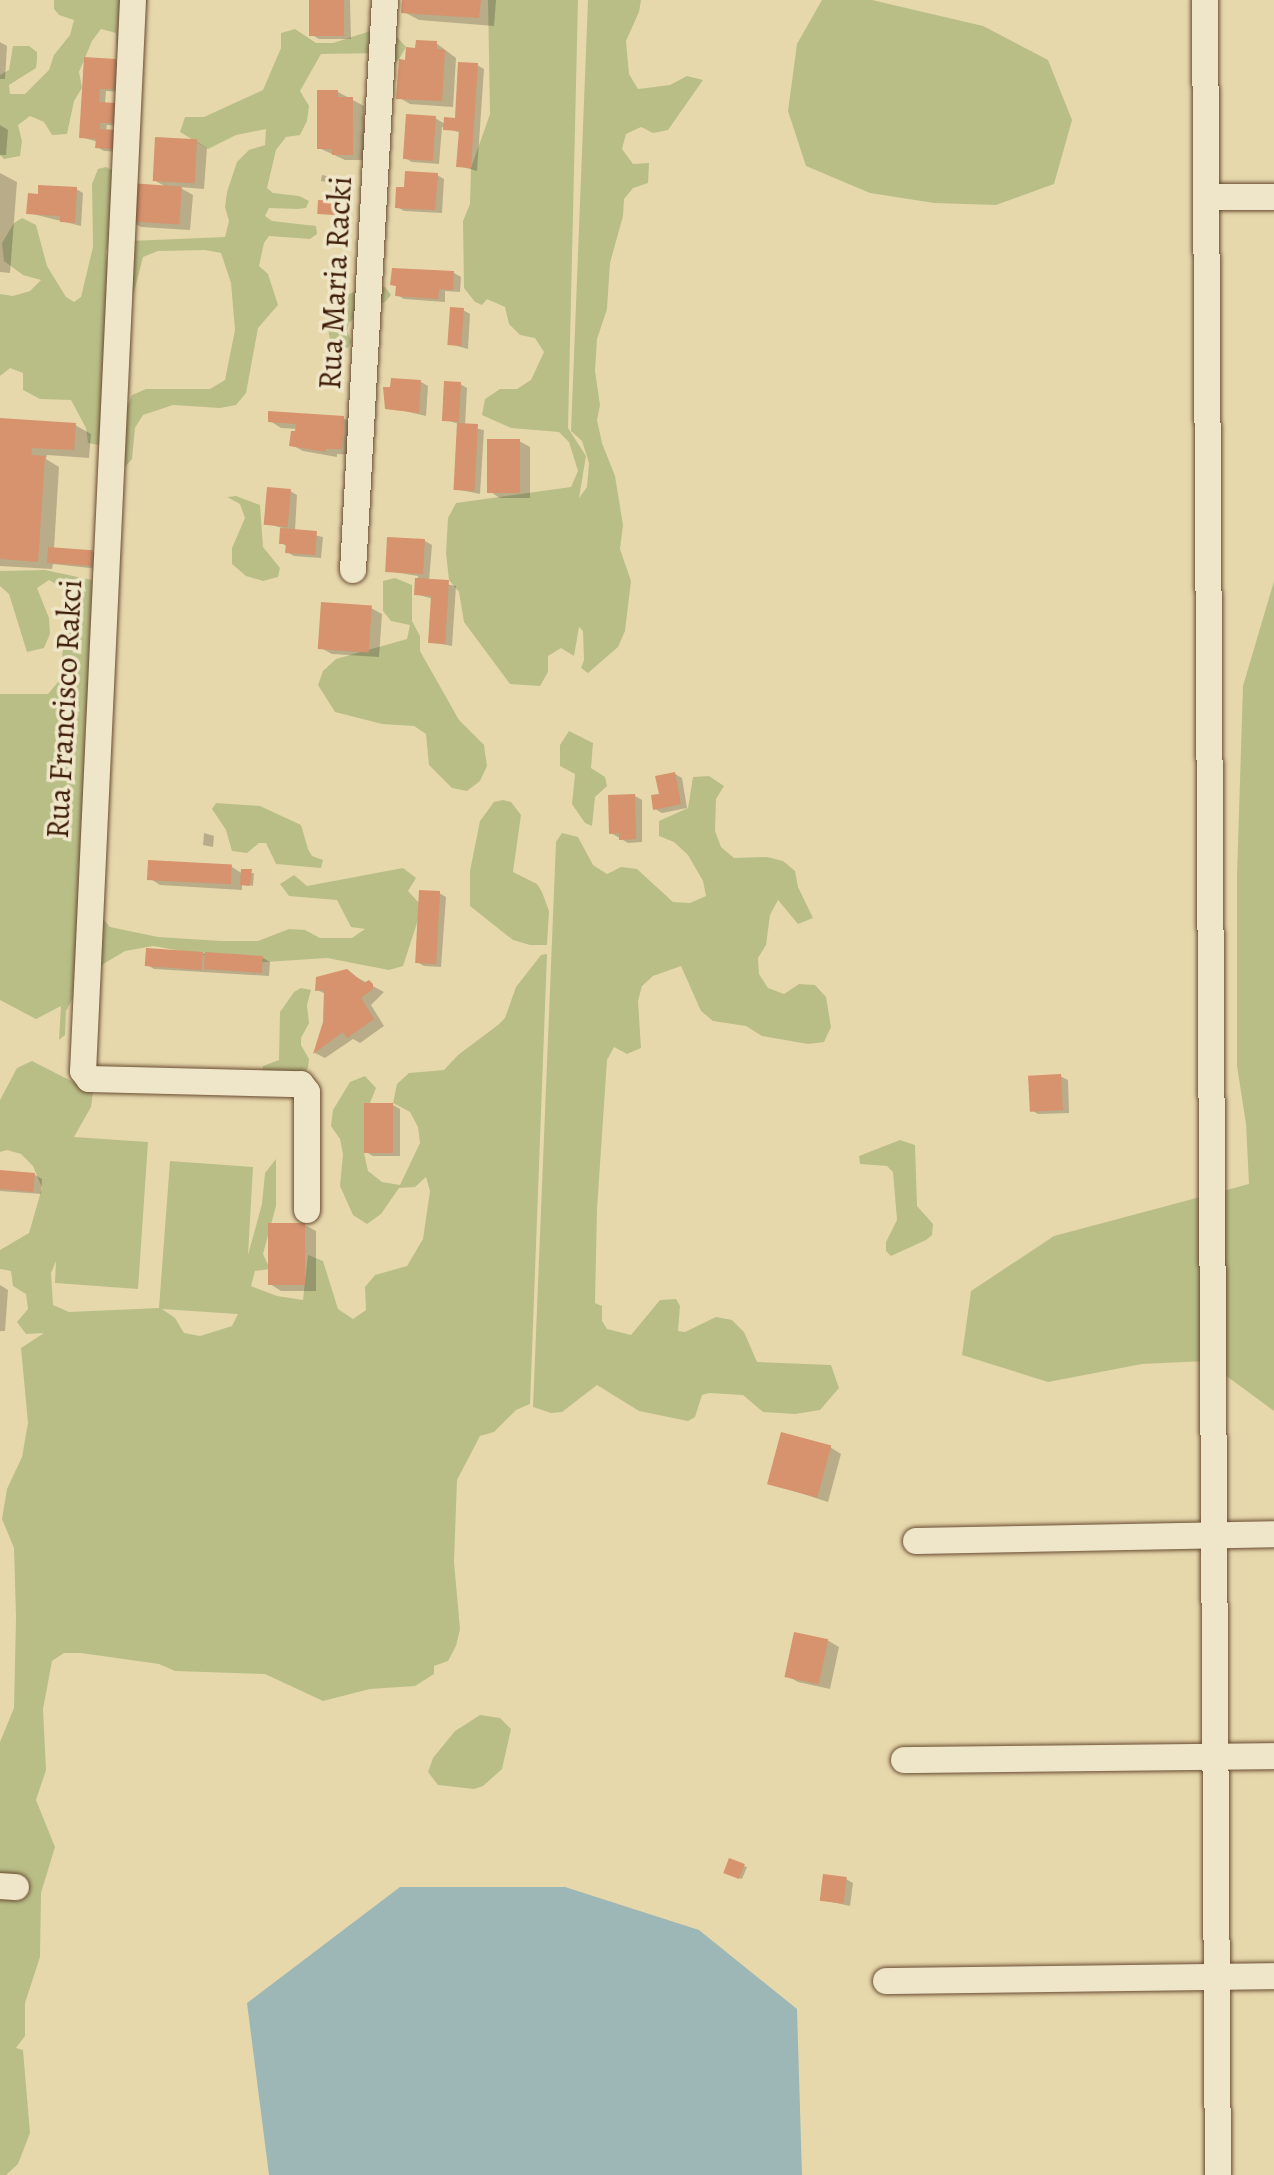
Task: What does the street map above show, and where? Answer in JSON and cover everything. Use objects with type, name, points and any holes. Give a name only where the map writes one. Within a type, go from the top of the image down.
[{"type":"street","name":"Rua Francisco Rakci","points":[[133,0],[83,1071],[89,1079],[301,1084],[307,1092],[307,1210]]},
{"type":"street","name":"Rua Maria Racki","points":[[353,570],[385,0]]},
{"type":"street","points":[[1205,0],[1218,2175]]},
{"type":"street","points":[[1207,197],[1274,197]]},
{"type":"street","points":[[916,1541],[1274,1534]]},
{"type":"street","points":[[904,1760],[1274,1756]]},
{"type":"street","points":[[886,1981],[1274,1976]]},
{"type":"green space","points":[[54,0],[148,0],[118,75],[116,33],[101,29],[92,41],[79,72],[82,88],[74,101],[67,134],[52,135],[44,122],[30,116],[18,125],[22,141],[20,156],[4,159],[0,155],[0,75],[9,70],[13,46],[29,46],[37,52],[37,60],[36,68],[9,85],[10,94],[25,94],[49,70],[54,55],[70,35],[74,20],[59,15],[54,9]]},
{"type":"green space","points":[[488,0],[578,0],[568,428],[586,456],[579,498],[587,487],[589,463],[582,441],[571,431],[588,0],[641,0],[626,41],[629,74],[638,89],[670,85],[687,76],[703,80],[668,130],[653,133],[641,127],[626,134],[622,149],[633,164],[649,163],[648,183],[633,188],[624,199],[623,216],[610,263],[607,309],[597,339],[595,371],[600,405],[597,420],[615,476],[623,525],[620,549],[631,581],[625,631],[618,647],[588,673],[581,668],[584,660],[583,631],[579,627],[574,656],[561,648],[548,656],[548,672],[540,686],[510,684],[464,622],[459,592],[449,580],[446,553],[448,518],[456,503],[571,487],[578,471],[569,442],[559,432],[511,428],[482,415],[485,399],[500,389],[517,389],[531,380],[544,352],[535,338],[520,335],[509,324],[505,307],[487,299],[482,305],[475,302],[464,288],[463,221],[470,204],[471,168],[490,114]]},
{"type":"green space","points":[[822,0],[872,0],[983,26],[1048,60],[1072,120],[1054,184],[996,205],[934,203],[870,193],[806,166],[788,111],[797,44]]},
{"type":"green space","points":[[380,28],[394,34],[406,47],[399,59],[393,66],[383,53],[321,54],[300,91],[309,106],[307,121],[300,135],[286,137],[276,150],[267,188],[273,193],[299,196],[309,201],[306,208],[269,208],[265,216],[272,221],[316,226],[317,234],[310,239],[269,236],[264,243],[259,266],[268,274],[278,305],[258,328],[246,393],[236,405],[220,408],[173,405],[143,415],[135,428],[132,459],[121,471],[126,410],[132,395],[146,389],[210,389],[225,380],[235,330],[231,283],[221,253],[205,250],[158,251],[143,257],[123,335],[104,446],[88,443],[86,428],[71,400],[40,399],[23,390],[23,373],[10,368],[0,376],[0,294],[13,296],[30,291],[41,280],[23,275],[4,261],[2,243],[14,223],[22,218],[36,225],[47,266],[66,297],[74,302],[81,297],[93,247],[92,184],[98,169],[106,167],[113,171],[111,233],[106,252],[108,270],[130,241],[225,237],[229,221],[225,207],[227,192],[237,162],[249,150],[265,145],[266,129],[236,135],[208,149],[180,132],[185,117],[204,117],[263,90],[281,48],[281,33],[295,29],[316,43],[333,43]]},
{"type":"green space","points":[[369,286],[385,287],[391,295],[385,302],[362,310],[349,323],[347,331],[352,342],[348,348],[331,346],[327,323],[331,308],[344,296]]},
{"type":"green space","points":[[236,496],[260,505],[263,547],[280,568],[278,577],[263,581],[246,576],[232,564],[232,548],[245,518],[240,504],[227,497]]},
{"type":"green space","points":[[45,570],[92,580],[100,594],[85,727],[83,896],[110,927],[158,937],[222,941],[258,941],[289,929],[305,930],[320,938],[352,938],[365,929],[351,927],[337,900],[289,896],[280,884],[294,875],[307,886],[403,868],[416,878],[408,891],[419,903],[418,920],[403,966],[389,970],[327,958],[249,963],[153,946],[125,951],[85,975],[66,1011],[65,1035],[59,1040],[61,1006],[36,1019],[0,1000],[0,694],[48,694],[59,681],[69,602],[63,588],[49,580],[37,588],[49,618],[50,634],[44,648],[27,652],[9,594],[0,586],[0,571]]},
{"type":"green space","points":[[395,578],[412,585],[412,621],[420,636],[420,651],[459,720],[484,745],[487,766],[480,781],[467,791],[452,788],[429,765],[426,734],[414,726],[382,724],[335,712],[318,685],[323,671],[336,659],[407,639],[410,625],[391,621],[383,611],[383,581]]},
{"type":"green space","points":[[1274,581],[1274,1411],[1206,1361],[1142,1364],[1048,1382],[962,1355],[971,1291],[1054,1236],[1249,1184],[1246,1124],[1237,1066],[1237,875],[1243,686]]},
{"type":"green space","points":[[569,731],[593,743],[591,768],[605,777],[607,786],[595,797],[592,826],[585,823],[572,804],[575,774],[560,766],[560,745]]},
{"type":"green space","points":[[709,776],[724,786],[716,799],[715,831],[721,847],[734,858],[767,857],[783,861],[795,871],[798,887],[813,918],[798,924],[778,900],[770,915],[766,945],[758,958],[759,974],[768,988],[784,994],[799,984],[815,985],[826,997],[831,1027],[824,1042],[808,1044],[762,1036],[746,1026],[713,1021],[701,1011],[681,966],[653,976],[642,986],[638,1001],[641,1048],[627,1054],[614,1047],[607,1060],[597,1209],[595,1303],[602,1306],[602,1321],[607,1329],[631,1335],[660,1300],[676,1299],[680,1306],[678,1331],[685,1332],[716,1317],[732,1320],[744,1332],[757,1362],[831,1365],[839,1388],[820,1410],[795,1414],[763,1412],[743,1395],[709,1393],[702,1395],[695,1417],[688,1421],[639,1411],[597,1385],[562,1412],[551,1413],[533,1407],[556,842],[562,833],[578,837],[593,865],[607,874],[621,867],[637,869],[673,902],[690,903],[706,896],[703,881],[688,855],[674,842],[659,836],[659,821],[688,808],[693,777]]},
{"type":"green space","points":[[494,802],[511,802],[521,815],[513,872],[537,884],[542,892],[549,911],[547,945],[530,945],[513,940],[470,906],[470,871],[480,821]]},
{"type":"green space","points":[[216,803],[260,806],[301,825],[312,856],[323,860],[321,868],[276,864],[266,843],[259,843],[247,853],[232,851],[226,830],[212,809]]},
{"type":"green space","points":[[547,954],[530,1404],[516,1410],[494,1432],[480,1436],[457,1480],[454,1562],[460,1629],[456,1646],[448,1661],[434,1666],[434,1674],[415,1686],[370,1689],[323,1701],[265,1674],[175,1671],[159,1664],[81,1653],[64,1653],[52,1661],[43,1709],[46,1770],[36,1800],[55,1847],[41,1893],[40,1957],[25,2003],[25,2036],[16,2048],[23,2050],[30,2133],[18,2164],[6,2175],[0,2175],[0,1742],[14,1708],[16,1617],[14,1548],[2,1519],[7,1489],[22,1457],[28,1423],[21,1348],[44,1333],[26,1334],[17,1322],[28,1309],[26,1294],[13,1286],[11,1271],[0,1269],[0,1250],[29,1233],[42,1188],[33,1166],[21,1154],[7,1150],[0,1152],[0,1100],[17,1068],[32,1061],[93,1092],[91,1107],[74,1137],[148,1142],[138,1289],[55,1283],[56,1261],[51,1273],[53,1305],[69,1312],[159,1308],[170,1161],[253,1167],[248,1255],[262,1204],[265,1173],[276,1159],[276,1206],[263,1254],[270,1269],[255,1271],[251,1286],[277,1296],[303,1300],[308,1255],[323,1261],[338,1309],[353,1319],[366,1310],[365,1287],[375,1275],[407,1266],[423,1239],[430,1191],[426,1177],[415,1187],[399,1188],[381,1214],[367,1224],[353,1215],[340,1186],[343,1154],[340,1139],[331,1126],[333,1110],[350,1082],[365,1076],[376,1088],[370,1103],[364,1153],[368,1171],[382,1182],[400,1185],[420,1143],[418,1127],[410,1112],[393,1103],[397,1084],[409,1073],[444,1070],[458,1055],[498,1025],[505,1018],[516,987],[541,955]],"holes":[[[162,1309],[238,1314],[232,1326],[200,1336],[184,1333],[175,1318]]]},
{"type":"green space","points":[[301,988],[311,990],[307,1005],[309,1023],[301,1038],[301,1045],[309,1059],[308,1068],[304,1074],[262,1074],[263,1066],[279,1060],[280,1012],[294,992]]},
{"type":"green space","points":[[900,1140],[915,1145],[917,1206],[933,1224],[932,1235],[926,1240],[891,1256],[886,1251],[886,1242],[897,1220],[893,1172],[887,1166],[860,1164],[859,1156]]},
{"type":"green space","points":[[480,1715],[500,1718],[511,1729],[502,1769],[483,1786],[474,1789],[438,1785],[428,1772],[433,1758],[455,1731]]},
{"type":"water","points":[[400,1887],[565,1887],[699,1930],[797,2009],[802,2175],[269,2175],[247,2003]]},
{"type":"building","points":[[309,0],[344,0],[344,36],[309,36]]},
{"type":"building","points":[[402,0],[481,0],[479,18],[401,13]]},
{"type":"building","points":[[416,40],[437,41],[437,49],[445,50],[442,101],[396,99],[399,59],[405,60],[406,47],[415,48]]},
{"type":"building","points":[[84,57],[116,59],[114,89],[100,89],[99,102],[115,103],[113,123],[100,123],[100,129],[117,130],[116,149],[95,148],[96,139],[79,138]]},
{"type":"building","points":[[458,62],[478,63],[471,168],[456,167],[459,131],[443,130],[444,117],[455,118]]},
{"type":"building","points":[[317,90],[338,90],[338,97],[353,97],[353,155],[332,155],[332,149],[317,149]]},
{"type":"building","points":[[406,114],[436,116],[433,161],[403,159]]},
{"type":"building","points":[[155,137],[197,139],[195,183],[153,181]]},
{"type":"building","points":[[405,171],[438,173],[435,210],[395,208],[396,187],[404,187]]},
{"type":"building","points":[[130,183],[182,187],[179,225],[127,221]]},
{"type":"building","points":[[38,185],[77,187],[75,223],[60,222],[60,216],[26,214],[28,193],[38,194]]},
{"type":"building","points":[[318,200],[340,201],[339,215],[317,214]]},
{"type":"building","points":[[392,268],[454,271],[453,290],[439,289],[438,299],[395,296],[396,286],[390,285]]},
{"type":"building","points":[[450,307],[464,308],[461,346],[447,345]]},
{"type":"building","points":[[391,378],[421,380],[419,413],[385,409],[383,387],[390,387]]},
{"type":"building","points":[[444,381],[461,382],[459,422],[442,421]]},
{"type":"building","points":[[268,411],[344,416],[342,449],[326,449],[326,452],[289,446],[291,431],[295,431],[296,424],[268,422]]},
{"type":"building","points":[[0,418],[76,423],[74,450],[32,448],[31,455],[45,456],[38,562],[0,559]]},
{"type":"building","points":[[457,423],[478,424],[474,491],[453,490]]},
{"type":"building","points":[[487,439],[520,439],[520,493],[487,493]]},
{"type":"building","points":[[267,487],[291,489],[288,527],[264,525]]},
{"type":"building","points":[[280,528],[317,531],[315,555],[285,553],[286,544],[279,544]]},
{"type":"building","points":[[387,537],[425,539],[423,574],[385,572]]},
{"type":"building","points":[[48,547],[93,550],[92,566],[47,563]]},
{"type":"building","points":[[415,578],[449,580],[445,644],[428,643],[431,596],[414,595]]},
{"type":"building","points":[[321,602],[372,606],[369,652],[318,649]]},
{"type":"building","points":[[675,772],[681,804],[653,810],[651,795],[659,794],[655,776]]},
{"type":"building","points":[[635,794],[636,839],[619,840],[619,833],[609,834],[608,795]]},
{"type":"building","points":[[148,860],[232,864],[231,884],[147,880]]},
{"type":"building","points":[[241,869],[252,869],[250,886],[240,885]]},
{"type":"building","points":[[419,890],[440,891],[436,964],[415,963]]},
{"type":"building","points":[[146,948],[203,952],[202,970],[145,966]]},
{"type":"building","points":[[205,952],[263,956],[262,973],[204,969]]},
{"type":"building","points":[[347,969],[364,983],[369,980],[373,984],[373,989],[361,998],[374,1019],[347,1038],[343,1032],[313,1054],[323,1022],[324,990],[315,991],[316,977]]},
{"type":"building","points":[[1061,1074],[1063,1110],[1030,1112],[1028,1076]]},
{"type":"building","points":[[364,1103],[393,1103],[393,1153],[364,1153]]},
{"type":"building","points":[[0,1170],[35,1173],[33,1192],[0,1189]]},
{"type":"building","points":[[268,1223],[305,1223],[305,1285],[268,1285]]},
{"type":"building","points":[[781,1432],[831,1445],[817,1498],[767,1484]]},
{"type":"building","points":[[794,1632],[828,1639],[819,1684],[784,1677]]},
{"type":"building","points":[[729,1858],[745,1864],[739,1879],[723,1873]]},
{"type":"building","points":[[823,1874],[847,1877],[844,1904],[820,1901]]}]
